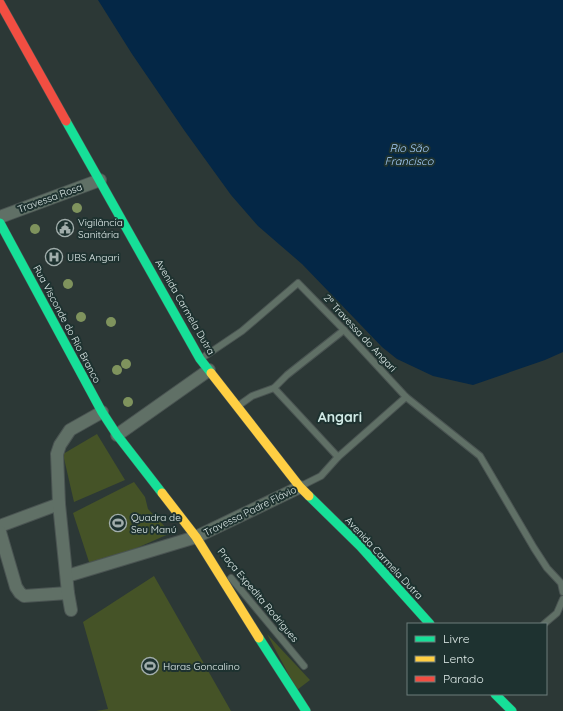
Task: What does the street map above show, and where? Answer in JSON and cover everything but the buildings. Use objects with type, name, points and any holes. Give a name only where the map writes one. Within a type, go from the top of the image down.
[{"type":"street","name":"Avenida Carmela Dutra","points":[[0,3],[200,359],[300,487],[360,546],[429,623]]},
{"type":"street","name":"Travessa Rosa","points":[[0,217],[100,180]]},
{"type":"street","name":"Rua Visconde do Rio Branco","points":[[0,223],[102,412],[117,435],[196,537],[306,711]]},
{"type":"street","points":[[117,435],[209,370]]},
{"type":"street","points":[[71,610],[59,504],[57,454],[60,445],[70,430],[102,412]]},
{"type":"street","name":"Travessa Padre Flávio","points":[[67,576],[196,537],[300,487]]},
{"type":"street","points":[[0,526],[59,504]]},
{"type":"street","points":[[0,532],[3,546],[18,590],[24,596],[68,593]]},
{"type":"street","points":[[496,695],[512,711]]},
{"type":"lane","name":"2ª Travessa do Angari","points":[[200,359],[242,331],[298,283],[406,397],[480,456],[534,548],[547,568],[561,583],[563,592]]},
{"type":"lane","points":[[238,406],[252,396],[274,388],[287,375],[344,330]]},
{"type":"lane","points":[[274,388],[338,457]]},
{"type":"lane","name":"Travessa Padre Flávio","points":[[300,487],[321,476],[338,457],[406,397]]},
{"type":"lane","name":"Praça Expedita Rodrigues","points":[[196,537],[304,666]]},
{"type":"lane","points":[[545,623],[557,613],[563,599]]},
{"type":"green space","points":[[97,434],[125,480],[74,502],[63,454]]},
{"type":"green space","name":"Quadra de Seu Manú","points":[[134,482],[145,497],[148,509],[171,533],[91,568],[73,513]]},
{"type":"green space","name":"Haras Goncalino","points":[[154,576],[231,711],[96,711],[108,709],[83,622]]},
{"type":"green space","points":[[267,634],[310,680],[297,690]]},
{"type":"water","name":"Rio São Francisco","points":[[98,0],[563,0],[563,352],[545,360],[473,385],[433,376],[397,359],[382,347],[302,264],[258,226],[231,195],[132,54]]},
{"type":"traffic: fast","points":[[66,121],[200,359],[211,373]]},
{"type":"traffic: fast","points":[[0,223],[102,412],[117,435],[162,493]]},
{"type":"traffic: fast","points":[[309,496],[360,546],[429,623]]},
{"type":"traffic: fast","points":[[259,638],[306,711]]},
{"type":"traffic: fast","points":[[496,695],[512,711]]},
{"type":"traffic: slow","points":[[211,373],[300,487],[309,496]]},
{"type":"traffic: slow","points":[[162,493],[196,537],[259,638]]},
{"type":"traffic: jam","points":[[0,3],[66,121]]},
{"type":"place","name":"Vigilância Sanitária","points":[[65,228]]},
{"type":"place","name":"UBS Angari","points":[[54,257]]},
{"type":"place","name":"Quadra de Seu Manú","points":[[118,523]]},
{"type":"place","name":"Haras Goncalino","points":[[150,666]]},
{"type":"district","name":"Angari","points":[[340,417]]}]
